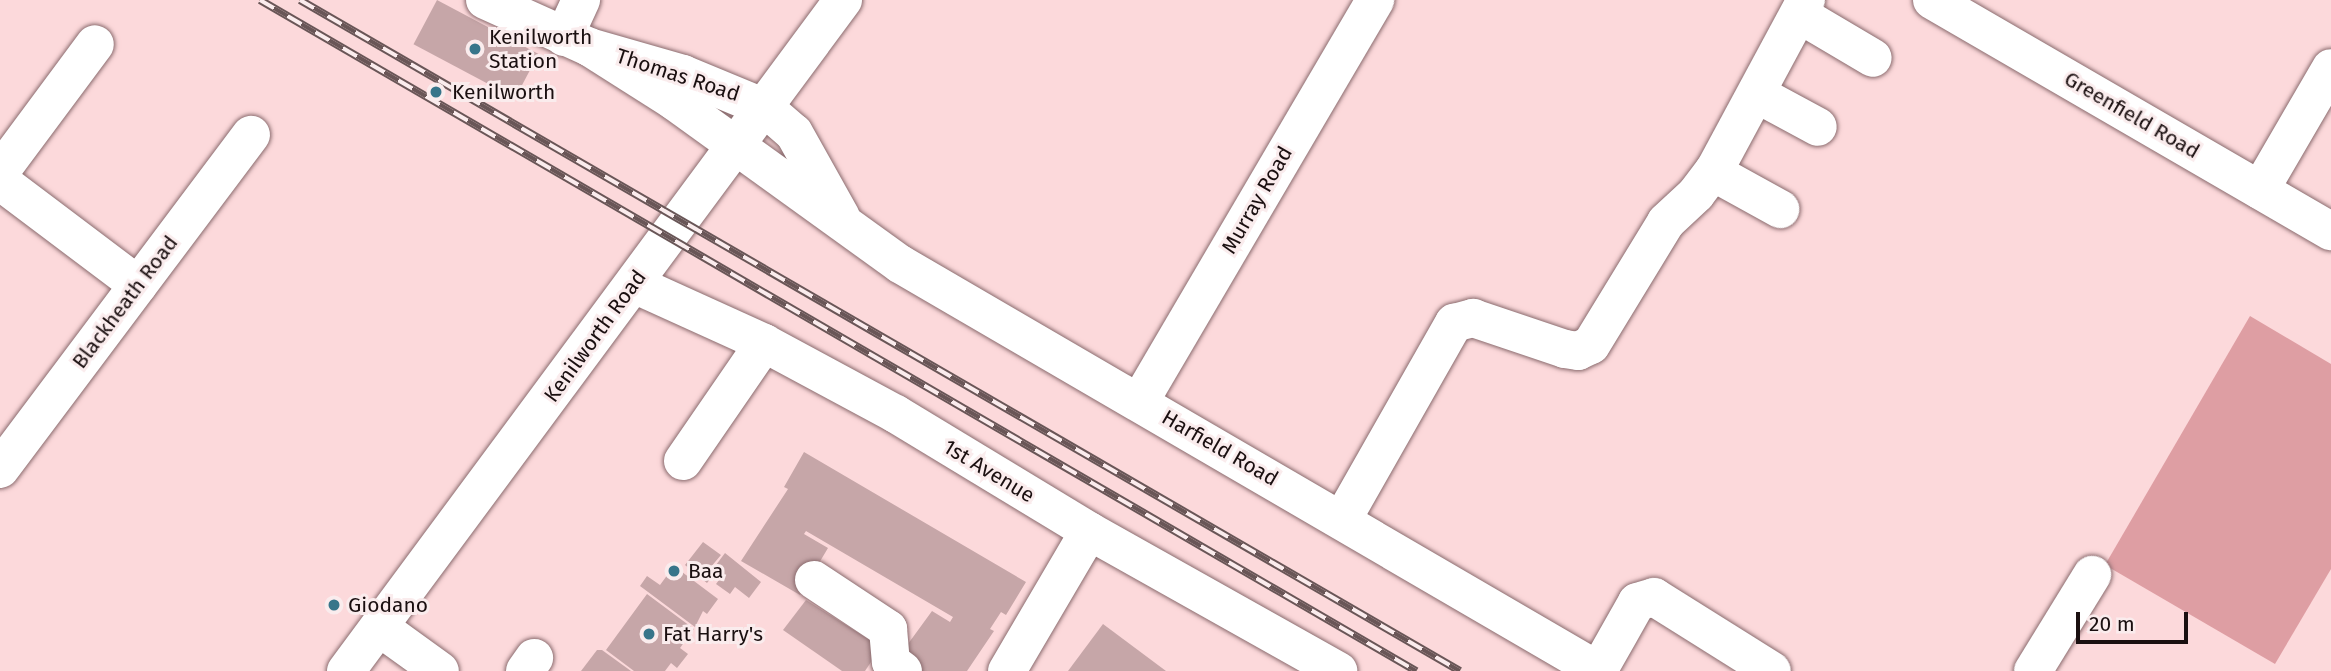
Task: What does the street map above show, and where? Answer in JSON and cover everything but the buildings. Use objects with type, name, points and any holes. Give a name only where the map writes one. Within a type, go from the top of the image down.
[{"type":"street","name":"Thomas Road","points":[[485,0],[576,42],[737,146]]},
{"type":"street","points":[[576,42],[581,0]]},
{"type":"street","name":"Murray Road","points":[[1140,401],[1375,0]]},
{"type":"street","name":"Greenfield Road","points":[[1932,0],[2331,231]]},
{"type":"street","name":"Kenilworth Road","points":[[346,671],[765,108],[830,5]]},
{"type":"street","points":[[1342,520],[1454,323],[1473,317],[1565,349],[1587,349],[1661,229],[1713,172],[1804,8],[1873,58]]},
{"type":"street","name":"Thomas Road","points":[[576,42],[683,74],[765,108]]},
{"type":"street","points":[[0,172],[95,44]]},
{"type":"street","points":[[2260,190],[2331,68]]},
{"type":"street","points":[[1757,94],[1818,127]]},
{"type":"street","name":"Harfield Road","points":[[765,108],[794,133],[843,222]]},
{"type":"street","name":"Blackheath Road","points":[[0,469],[251,135]]},
{"type":"street","name":"Harfield Road","points":[[737,146],[900,264],[1140,401],[1599,671]]},
{"type":"street","points":[[1713,172],[1780,209]]},
{"type":"street","points":[[0,181],[138,285]]},
{"type":"street","name":"1st Avenue","points":[[634,284],[764,343],[896,414],[1089,531],[1338,671]]},
{"type":"street","points":[[683,461],[764,343]]},
{"type":"street","points":[[1007,671],[1089,531]]},
{"type":"street","points":[[2033,671],[2092,575]]},
{"type":"street","points":[[814,580],[888,629],[891,662],[903,671]]},
{"type":"street","points":[[1599,671],[1637,602],[1654,597],[1772,671]]},
{"type":"street","points":[[379,627],[440,671]]},
{"type":"shaded area","points":[[2250,316],[2331,364],[2331,569],[2275,664],[2105,565]]},
{"type":"railway","points":[[260,0],[1416,671]]},
{"type":"railway","points":[[300,0],[1460,671]]},
{"type":"place","name":"Kenilworth Station","points":[[475,49]]},
{"type":"place","name":"Kenilworth","points":[[436,92]]},
{"type":"place","name":"Baa","points":[[674,571]]},
{"type":"place","name":"Giodano","points":[[334,605]]},
{"type":"place","name":"Fat Harry's","points":[[649,634]]}]
